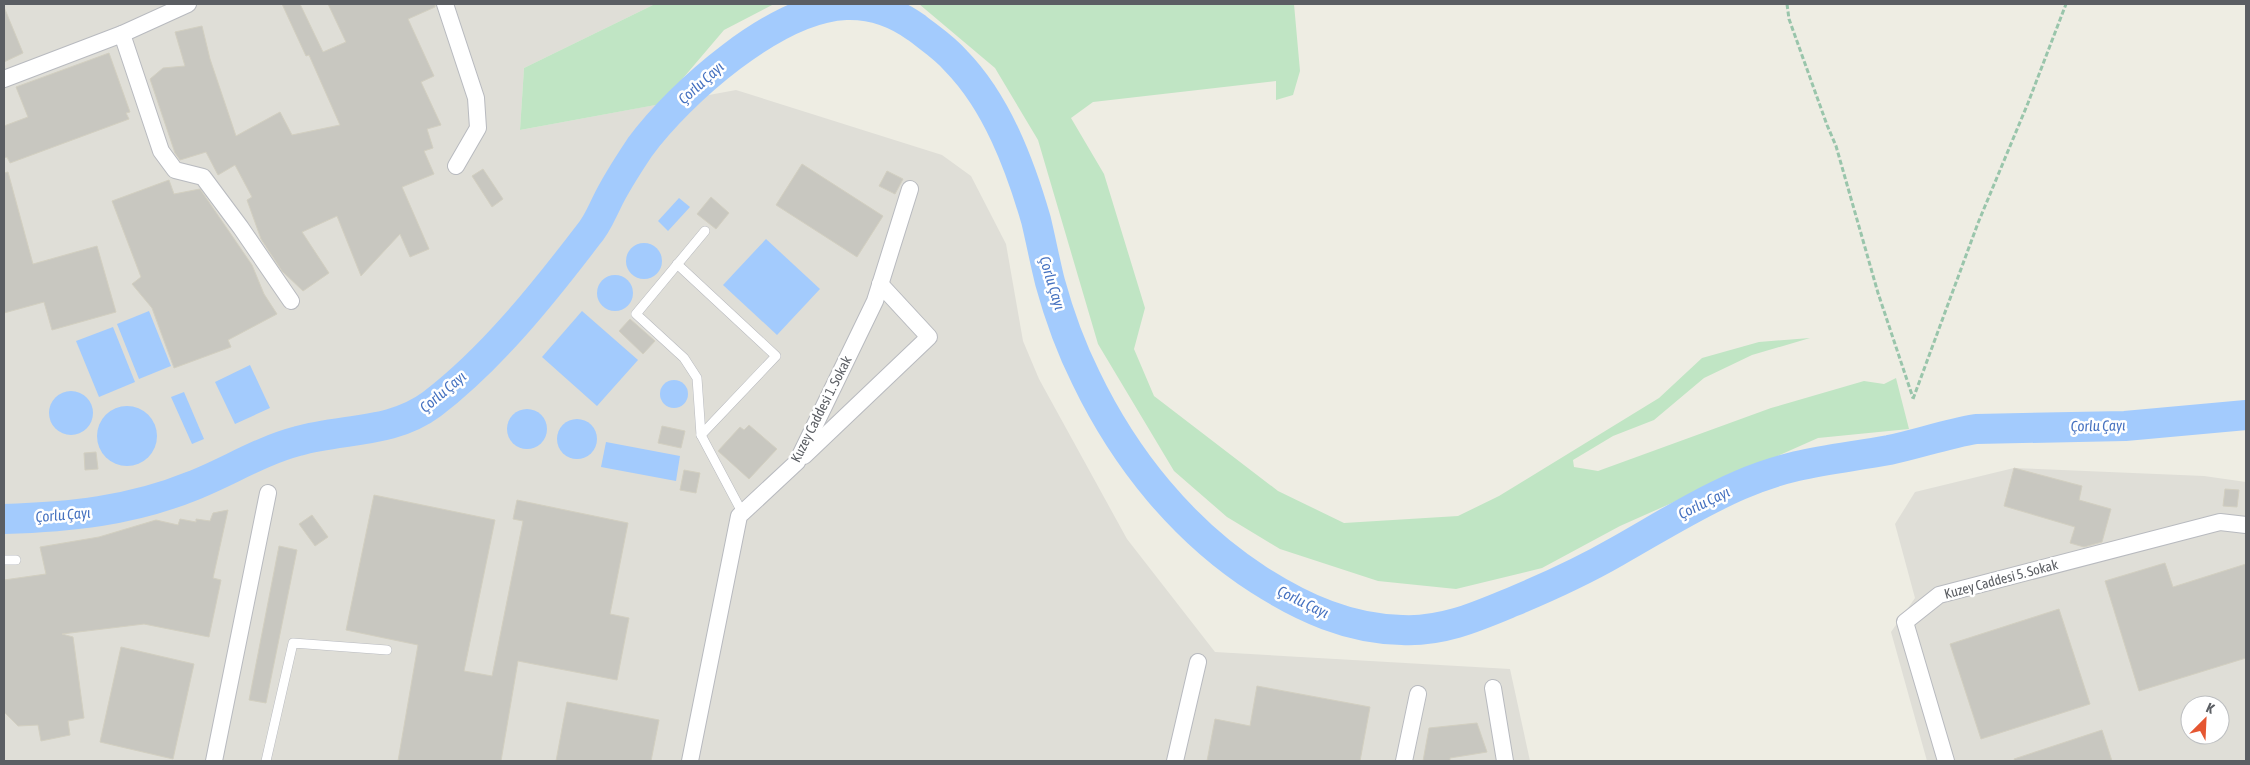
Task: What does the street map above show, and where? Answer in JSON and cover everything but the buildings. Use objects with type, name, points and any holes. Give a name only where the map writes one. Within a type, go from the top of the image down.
[{"type":"street","points":[[4,79],[122,34],[188,4]]},
{"type":"street","points":[[446,4],[476,98],[478,128],[456,166]]},
{"type":"street","points":[[122,34],[161,151],[175,170],[203,177],[291,301]]},
{"type":"street","name":"Kuzey Caddesi 1. Sokak","points":[[742,512],[797,462],[875,300],[910,189]]},
{"type":"street","points":[[797,462],[929,337],[880,284]]},
{"type":"street","points":[[214,761],[268,493]]},
{"type":"street","points":[[690,761],[739,516],[742,512]]},
{"type":"street","name":"Kuzey Caddesi 5. Sokak","points":[[1946,761],[1906,622],[1912,616],[1939,595],[2220,522],[2246,524]]},
{"type":"street","points":[[1175,761],[1198,662]]},
{"type":"street","points":[[1493,688],[1505,761]]},
{"type":"street","points":[[1404,761],[1418,694]]},
{"type":"lane","points":[[705,231],[636,314],[684,358],[697,378],[701,435],[742,512]]},
{"type":"lane","points":[[677,264],[776,356],[701,435]]},
{"type":"lane","points":[[4,560],[16,560]]},
{"type":"lane","points":[[266,761],[293,643],[387,650]]},
{"type":"path","points":[[1787,4],[1789,19],[1836,146],[1878,293],[1913,399],[1978,223],[2066,4]]},
{"type":"shaded area","points":[[4,4],[655,4],[524,68],[520,130],[736,90],[942,155],[971,176],[1006,244],[1023,341],[1039,379],[1127,539],[1215,652],[1510,669],[1530,761],[4,761]]},
{"type":"shaded area","points":[[2014,468],[2204,476],[2246,482],[2246,761],[1927,761],[1891,632],[1915,598],[1895,524],[1915,492]]},
{"type":"green space","points":[[655,4],[774,4],[724,30],[661,104],[520,130],[524,68]]},
{"type":"green space","points":[[919,4],[1294,4],[1300,71],[1293,95],[1276,100],[1276,81],[1093,102],[1071,118],[1104,174],[1145,308],[1134,349],[1154,396],[1278,491],[1344,523],[1458,516],[1499,496],[1659,398],[1702,358],[1759,342],[1810,338],[1752,355],[1704,378],[1654,420],[1613,436],[1573,460],[1574,467],[1598,471],[1771,408],[1864,381],[1884,384],[1896,378],[1909,429],[1818,438],[1620,526],[1542,568],[1456,589],[1378,581],[1280,549],[1227,517],[1174,471],[1098,344],[1038,140],[995,68]]},
{"type":"water","points":[[679,198],[690,207],[668,231],[658,221]]},
{"type":"water","points":[[766,239],[820,289],[777,335],[723,285]]},
{"type":"water","points":[[644,243],[656,249],[662,261],[656,273],[644,279],[632,273],[626,261],[632,249]]},
{"type":"water","points":[[615,275],[627,281],[633,293],[627,305],[615,311],[603,305],[597,293],[603,281]]},
{"type":"water","points":[[149,311],[171,366],[139,379],[117,324]]},
{"type":"water","points":[[582,311],[638,360],[597,406],[542,357]]},
{"type":"water","points":[[113,327],[135,382],[99,397],[76,341]]},
{"type":"water","points":[[250,365],[270,408],[235,424],[215,382]]},
{"type":"water","points":[[674,380],[684,384],[688,394],[684,404],[674,408],[664,404],[660,394],[664,384]]},
{"type":"water","points":[[71,391],[83,395],[89,401],[93,413],[89,425],[83,431],[71,435],[59,431],[53,425],[49,413],[53,401],[59,395]]},
{"type":"water","points":[[184,392],[204,439],[192,444],[171,397]]},
{"type":"water","points":[[127,406],[143,411],[148,415],[152,420],[157,436],[152,452],[148,457],[143,461],[127,466],[111,461],[106,457],[102,452],[97,436],[102,420],[106,415],[111,411]]},
{"type":"water","points":[[531,409],[538,412],[544,418],[547,429],[546,437],[538,446],[531,449],[523,449],[516,446],[508,437],[507,425],[510,418],[519,410]]},
{"type":"water","points":[[581,419],[588,422],[594,428],[597,439],[596,447],[588,456],[581,459],[573,459],[566,456],[558,447],[557,435],[560,428],[569,420]]},
{"type":"water","points":[[606,442],[680,456],[676,481],[601,467]]},
{"type":"waterway","name":"Çorlu Çayı","points":[[4,519],[52,517],[123,507],[169,495],[284,445],[315,437],[367,429],[401,421],[417,414],[432,404],[475,367],[534,303],[594,227],[618,181],[640,147],[679,102],[731,57],[760,37],[789,21],[818,10],[846,5],[865,6],[883,10],[909,22],[952,56],[984,96],[1005,136],[1023,178],[1036,220],[1048,274],[1075,355],[1119,437],[1159,491],[1181,516],[1231,561],[1292,599],[1345,621],[1382,629],[1417,630],[1445,626],[1472,618],[1552,585],[1604,559],[1692,508],[1724,492],[1759,477],[1795,466],[1889,450],[1976,429],[2125,426],[2246,415]]}]
